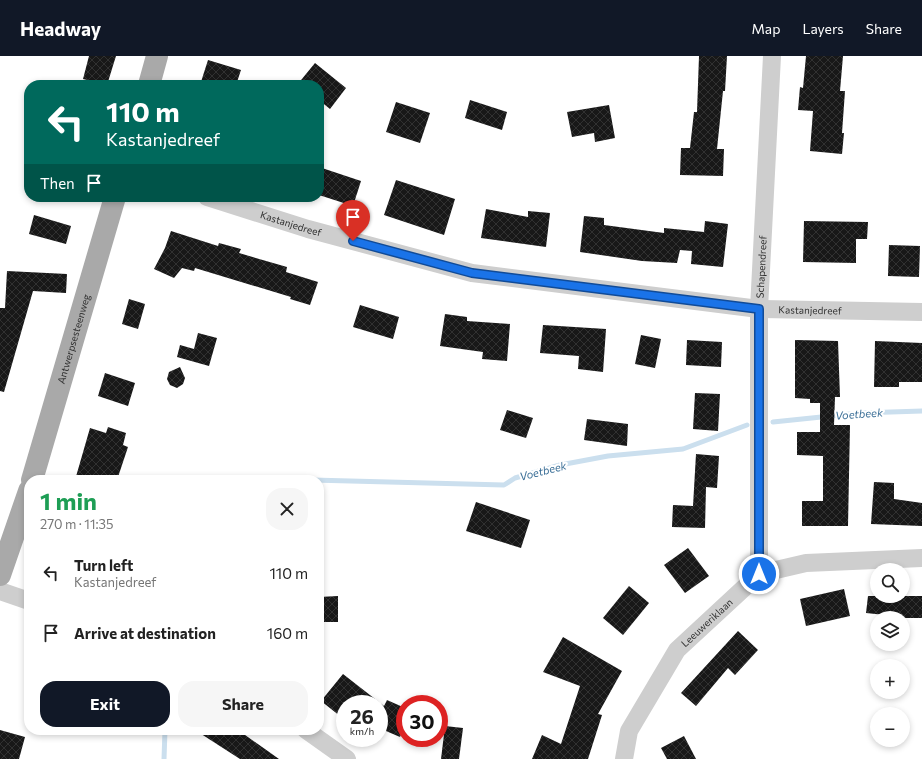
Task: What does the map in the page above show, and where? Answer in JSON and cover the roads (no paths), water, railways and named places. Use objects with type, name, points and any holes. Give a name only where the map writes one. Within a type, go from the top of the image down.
[{"type":"main road","points":[[150,80],[157,56]]},
{"type":"main road","name":"Antwerpsesteenweg","points":[[33,475],[114,202]]},
{"type":"main road","points":[[0,575],[24,505]]},
{"type":"street","name":"Schapendreef","points":[[759,574],[759,309],[772,56]]},
{"type":"street","name":"Kastanjedreef","points":[[223,202],[308,229],[472,273],[759,309],[922,312]]},
{"type":"street","name":"Leeuweriklaan","points":[[624,759],[629,731],[677,650],[759,574],[806,563],[922,558]]},
{"type":"street","points":[[0,591],[24,599]]},
{"type":"street","points":[[313,735],[347,759]]},
{"type":"waterway","name":"Voetbeek","points":[[773,422],[860,413],[922,411]]},
{"type":"waterway","name":"Voetbeek","points":[[324,480],[504,485],[515,478],[560,465],[608,456],[683,449],[747,425]]},
{"type":"waterway","name":"Voetbeek","points":[[164,759],[165,735]]}]
